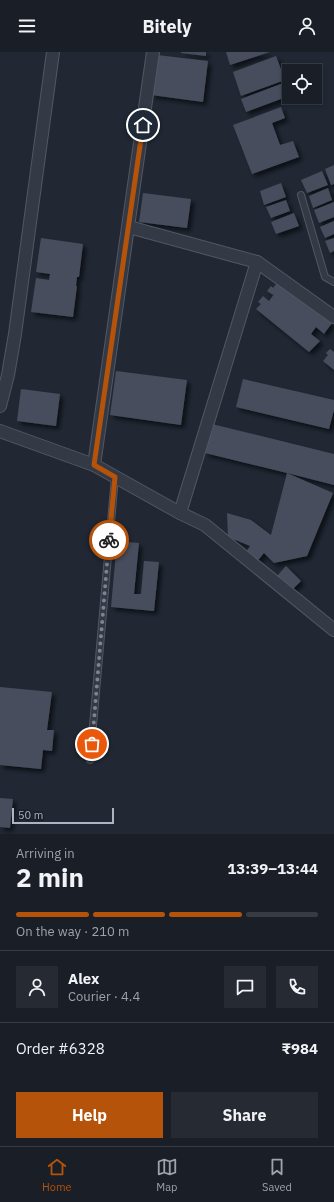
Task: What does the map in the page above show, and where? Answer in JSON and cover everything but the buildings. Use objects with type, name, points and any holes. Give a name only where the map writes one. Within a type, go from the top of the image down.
[{"type":"street","points":[[1,400],[8,375],[15,334],[53,52]]},
{"type":"street","points":[[94,465],[153,52]]},
{"type":"street","points":[[129,227],[257,262],[334,317]]},
{"type":"street","points":[[180,513],[257,262]]},
{"type":"street","points":[[0,431],[94,465],[180,513],[205,525],[334,630]]},
{"type":"lane","points":[[301,195],[325,277],[334,282]]},
{"type":"lane","points":[[90,760],[115,477]]},
{"type":"way so far","points":[[92,744],[109,540]]},
{"type":"route","points":[[109,540],[115,477],[94,465],[143,125]]}]
